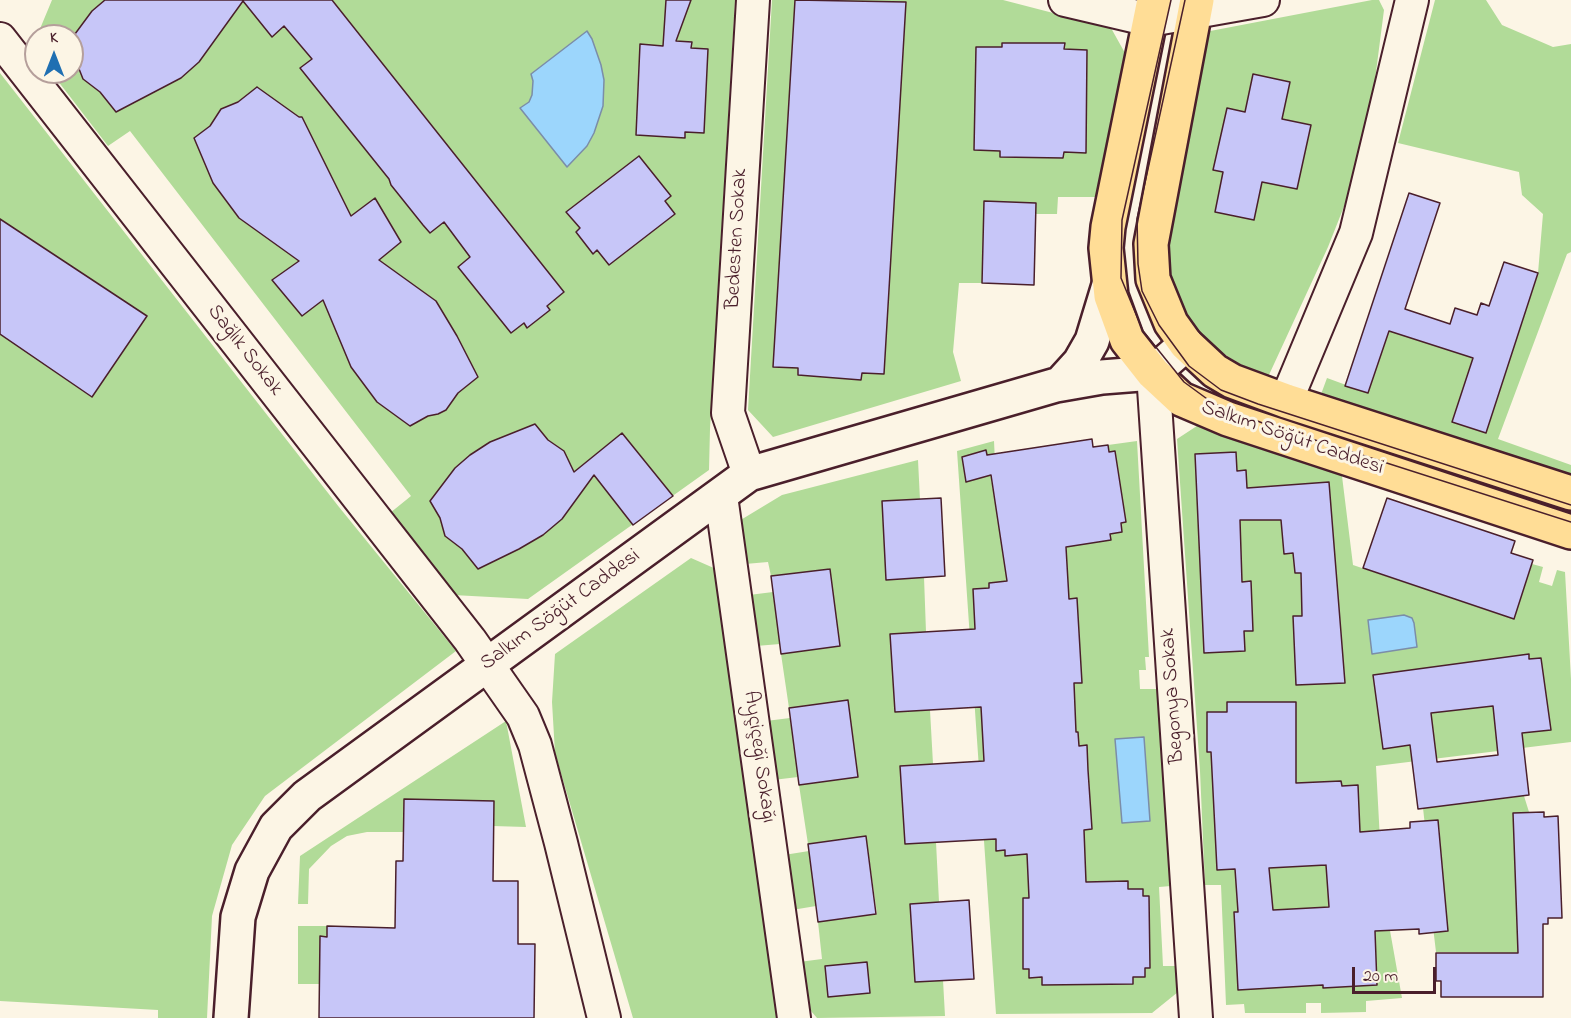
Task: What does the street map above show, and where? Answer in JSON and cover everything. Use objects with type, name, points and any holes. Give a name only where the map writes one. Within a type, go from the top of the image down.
[{"type":"main road","name":"Salkım Söğüt Caddesi","points":[[1196,6],[1151,244],[1153,279],[1171,323],[1186,344],[1215,371],[1232,381],[1286,401],[1571,493]]},
{"type":"main road","name":"Salkım Söğüt Caddesi","points":[[1152,10],[1108,227],[1106,248],[1111,296],[1127,340],[1153,373],[1181,399],[1228,420],[1571,532]]},
{"type":"street","name":"Bedesten Sokak","points":[[749,474],[728,412],[753,0]]},
{"type":"street","points":[[1065,0],[1152,10],[1263,0]]},
{"type":"street","points":[[1286,401],[1356,233],[1412,0]]},
{"type":"street","name":"Sağlık Sokak","points":[[0,39],[488,664],[523,716],[535,745],[604,1018]]},
{"type":"street","points":[[1060,384],[1080,362],[1092,341],[1109,285]]},
{"type":"street","points":[[1153,373],[1186,344]]},
{"type":"street","name":"Salkım Söğüt Caddesi","points":[[231,1018],[238,917],[252,871],[276,827],[307,796],[749,474],[1060,384],[1102,377],[1153,373]]},
{"type":"street","name":"Begonya Sokak","points":[[1153,373],[1196,1018]]},
{"type":"street","name":"Ayçiçeği Sokağı","points":[[721,496],[794,1018]]},
{"type":"green space","points":[[52,0],[735,0],[709,470],[528,599],[453,595],[390,513],[411,496],[130,131],[108,146],[60,84],[84,84],[84,24],[42,24]]},
{"type":"green space","points":[[772,0],[1003,0],[1111,28],[1130,62],[1104,197],[1058,197],[1057,214],[1035,214],[1035,203],[984,202],[982,283],[959,283],[953,352],[961,381],[773,437],[748,410]]},
{"type":"green space","points":[[1379,0],[1384,10],[1373,95],[1345,204],[1328,247],[1268,377],[1244,367],[1212,346],[1184,313],[1167,277],[1166,243],[1205,32]]},
{"type":"green space","points":[[1435,0],[1486,0],[1502,25],[1553,47],[1571,44],[1571,252],[1567,254],[1498,439],[1571,465],[1571,480],[1320,397],[1327,378],[1368,393],[1389,331],[1473,358],[1452,422],[1486,433],[1538,273],[1543,214],[1522,195],[1519,172],[1398,143]]},
{"type":"green space","points":[[0,73],[339,507],[456,651],[265,796],[232,845],[212,916],[207,1018],[158,1018],[158,1010],[0,1001]]},
{"type":"green space","points":[[1206,420],[1341,468],[1353,565],[1513,619],[1532,564],[1543,567],[1539,582],[1552,586],[1557,570],[1565,572],[1571,679],[1571,742],[1376,766],[1381,859],[1389,925],[1402,998],[1366,1001],[1366,1012],[1321,1013],[1321,1003],[1306,1003],[1306,1013],[1245,1013],[1244,1004],[1226,1005],[1221,885],[1205,885],[1200,771],[1177,439]]},
{"type":"green space","points":[[994,441],[995,462],[990,471],[1001,540],[1065,547],[1110,540],[1110,534],[1121,523],[1126,522],[1115,452],[1109,452],[1108,445],[1137,441],[1149,657],[1145,657],[1146,670],[1139,670],[1140,689],[1158,689],[1171,886],[1159,887],[1163,966],[1176,966],[1178,992],[1152,1013],[996,1014],[957,451]]},
{"type":"green space","points":[[918,460],[920,500],[882,502],[886,580],[924,577],[926,632],[891,634],[930,710],[933,764],[900,766],[936,842],[939,902],[910,904],[915,981],[943,980],[945,1016],[817,1018],[805,1004],[799,962],[822,959],[818,922],[877,914],[866,836],[808,844],[799,785],[858,777],[848,700],[789,708],[781,654],[840,646],[830,569],[771,576],[768,562],[745,564],[739,521],[782,495]]},
{"type":"green space","points":[[691,558],[716,569],[779,1018],[633,1018],[555,753],[552,702],[555,654]]},
{"type":"green space","points":[[773,592],[780,644],[756,646],[749,595]]},
{"type":"green space","points":[[790,718],[798,777],[773,780],[766,721]]},
{"type":"green space","points":[[506,721],[526,827],[493,826],[493,801],[404,799],[403,832],[367,832],[347,836],[331,846],[309,869],[308,904],[298,904],[300,856]]},
{"type":"green space","points":[[1524,796],[1529,812],[1543,953],[1436,952],[1433,927],[1447,926],[1439,826],[1425,826],[1423,808]]},
{"type":"green space","points":[[809,851],[816,906],[792,910],[784,855]]},
{"type":"green space","points":[[298,926],[327,926],[327,937],[320,937],[320,972],[326,984],[298,984]]},
{"type":"water","points":[[587,31],[601,65],[604,80],[603,106],[587,146],[567,167],[520,108],[529,102],[532,95],[531,74]]},
{"type":"water","points":[[1404,615],[1412,618],[1417,647],[1372,654],[1368,620]]},
{"type":"water","points":[[1144,737],[1150,821],[1122,823],[1115,739]]},
{"type":"building","points":[[105,0],[332,0],[564,292],[547,306],[550,310],[527,328],[524,323],[511,333],[458,267],[470,257],[444,222],[430,233],[300,68],[312,59],[284,26],[272,37],[243,1],[199,62],[181,78],[116,112],[100,92],[84,80],[82,24],[92,11]]},
{"type":"building","points":[[666,0],[691,0],[676,41],[692,42],[691,48],[708,49],[704,133],[685,132],[685,138],[636,135],[640,44],[663,46]]},
{"type":"building","points":[[795,0],[906,2],[884,374],[862,373],[861,380],[798,375],[798,368],[773,367]]},
{"type":"building","points":[[1002,43],[1065,43],[1064,49],[1087,50],[1086,153],[1064,152],[1063,158],[1000,157],[1000,151],[974,150],[976,47],[1002,47]]},
{"type":"building","points":[[1253,74],[1290,82],[1282,119],[1311,125],[1297,189],[1262,182],[1254,220],[1215,212],[1223,172],[1213,170],[1227,108],[1245,112]]},
{"type":"building","points":[[257,87],[302,117],[351,216],[375,198],[401,242],[379,260],[436,301],[457,336],[478,377],[458,393],[446,410],[428,416],[410,426],[377,402],[351,367],[323,300],[302,316],[272,280],[299,261],[239,218],[213,183],[194,138],[210,126],[221,109],[238,102]]},
{"type":"building","points":[[639,156],[671,196],[665,201],[675,214],[609,265],[597,250],[593,254],[576,232],[580,228],[566,212]]},
{"type":"building","points":[[1409,193],[1440,203],[1405,309],[1450,324],[1455,308],[1477,315],[1481,303],[1489,306],[1504,262],[1538,273],[1486,433],[1452,422],[1473,358],[1389,331],[1368,393],[1345,386]]},
{"type":"building","points":[[984,201],[1036,203],[1034,285],[982,283]]},
{"type":"building","points":[[0,219],[147,316],[92,397],[0,334]]},
{"type":"building","points":[[535,424],[548,440],[564,451],[574,472],[622,433],[673,496],[633,525],[594,475],[562,519],[543,535],[478,569],[462,549],[445,536],[440,518],[430,501],[455,468],[470,455],[490,442]]},
{"type":"building","points":[[1092,439],[1093,447],[1108,445],[1109,452],[1115,451],[1126,522],[1121,523],[1122,532],[1110,534],[1111,540],[1066,547],[1069,599],[1077,598],[1082,683],[1074,683],[1076,732],[1078,732],[1079,746],[1087,745],[1092,829],[1084,830],[1086,882],[1128,881],[1128,889],[1143,889],[1143,896],[1149,896],[1150,968],[1145,968],[1145,977],[1133,977],[1133,984],[1042,985],[1042,977],[1029,978],[1029,969],[1023,969],[1023,898],[1029,898],[1027,854],[1005,856],[1005,850],[996,851],[996,839],[905,844],[900,766],[984,761],[981,707],[895,712],[890,634],[975,629],[973,589],[989,588],[989,583],[1007,581],[991,475],[966,482],[962,457],[986,450],[987,455]]},
{"type":"building","points":[[1236,452],[1237,471],[1246,470],[1247,488],[1329,482],[1345,683],[1296,685],[1293,616],[1302,616],[1301,573],[1295,573],[1293,553],[1284,554],[1281,520],[1240,520],[1242,582],[1251,581],[1253,631],[1244,631],[1245,651],[1204,653],[1195,454]]},
{"type":"building","points":[[941,498],[945,576],[886,580],[882,501]]},
{"type":"building","points":[[1387,498],[1515,541],[1511,553],[1533,560],[1514,619],[1363,568]]},
{"type":"building","points":[[830,569],[840,646],[781,654],[771,576]]},
{"type":"building","points":[[1529,654],[1529,659],[1541,658],[1551,730],[1522,733],[1529,795],[1418,809],[1410,745],[1383,749],[1373,675]],"holes":[[[1493,706],[1498,755],[1437,762],[1431,713]]]},
{"type":"building","points":[[848,700],[858,777],[799,785],[789,708]]},
{"type":"building","points":[[1227,702],[1296,702],[1296,783],[1341,781],[1342,786],[1358,785],[1360,832],[1410,828],[1410,822],[1438,820],[1448,931],[1419,934],[1419,929],[1375,931],[1377,985],[1323,988],[1323,985],[1238,990],[1234,912],[1238,912],[1235,869],[1217,870],[1211,752],[1207,752],[1207,712],[1227,712]],"holes":[[[1326,865],[1329,907],[1273,910],[1269,868]]]},
{"type":"building","points":[[404,799],[494,801],[493,881],[518,881],[518,944],[535,944],[534,1018],[319,1018],[320,936],[327,937],[327,926],[395,928],[396,861],[403,861]]},
{"type":"building","points":[[1544,812],[1544,817],[1558,816],[1562,918],[1548,918],[1548,924],[1543,924],[1543,997],[1441,997],[1441,981],[1436,981],[1436,953],[1518,953],[1513,813]]},
{"type":"building","points":[[866,836],[876,914],[818,922],[808,844]]},
{"type":"building","points":[[969,900],[974,979],[915,982],[910,904]]},
{"type":"building","points":[[867,962],[870,993],[828,997],[825,966]]},
{"type":"tram line","points":[[1171,0],[1122,220],[1121,278],[1143,331],[1184,382],[1214,404],[1265,424],[1571,522]]},
{"type":"tram line","points":[[1185,0],[1137,219],[1138,264],[1142,291],[1159,325],[1189,366],[1221,390],[1258,404],[1571,505]]}]
